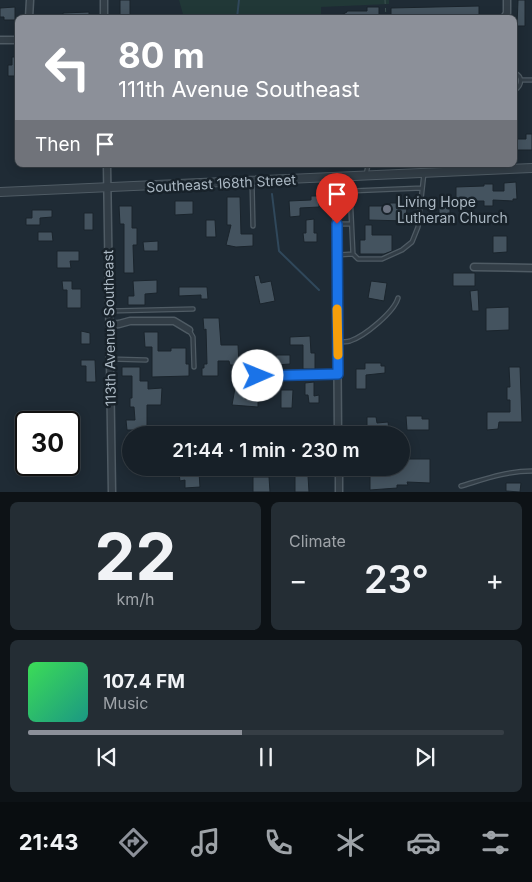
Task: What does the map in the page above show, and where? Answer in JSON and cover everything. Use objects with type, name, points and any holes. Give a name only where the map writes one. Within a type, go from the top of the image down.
[{"type":"street","points":[[29,15],[30,0]]},
{"type":"street","points":[[104,0],[104,15]]},
{"type":"street","points":[[506,15],[507,0]]},
{"type":"street","points":[[0,40],[15,40]]},
{"type":"street","name":"113th Avenue Southeast","points":[[106,167],[112,492]]},
{"type":"street","name":"Southeast 168th Street","points":[[0,192],[532,168]]},
{"type":"street","points":[[336,177],[338,426]]},
{"type":"street","points":[[474,267],[532,268]]},
{"type":"street","points":[[109,325],[130,320],[174,321],[189,330]]},
{"type":"street","points":[[258,376],[338,374]]},
{"type":"street","points":[[339,476],[339,492]]},
{"type":"lane","points":[[517,74],[521,80],[517,88]]},
{"type":"lane","points":[[521,80],[532,80]]},
{"type":"lane","points":[[366,176],[368,167]]},
{"type":"lane","points":[[422,188],[350,191],[353,254],[358,259],[382,259],[402,250],[412,242],[418,227],[424,173]]},
{"type":"lane","points":[[252,181],[253,226]]},
{"type":"lane","points":[[337,224],[351,224]]},
{"type":"lane","points":[[337,255],[353,254]]},
{"type":"lane","points":[[338,342],[348,342],[364,333],[391,310],[397,303],[398,298]]},
{"type":"lane","points":[[109,311],[193,308]]},
{"type":"lane","points":[[189,330],[193,337],[194,367]]},
{"type":"lane","points":[[110,359],[146,360]]},
{"type":"lane","points":[[461,486],[499,474],[515,471],[532,471]]},
{"type":"path","points":[[385,0],[386,15]]},
{"type":"green space","points":[[179,0],[389,0],[389,4],[321,7],[321,15],[183,15]]},
{"type":"building","points":[[120,0],[130,0],[130,15],[120,15]]},
{"type":"building","points":[[518,0],[525,0],[525,26],[517,26]]},
{"type":"building","points":[[479,6],[479,15],[391,15],[391,8]]},
{"type":"building","points":[[15,7],[15,20],[4,20],[4,17],[0,17],[0,8]]},
{"type":"building","points":[[367,7],[379,7],[379,15],[342,15],[347,11],[367,11]]},
{"type":"building","points":[[89,12],[89,15],[63,15],[63,13]]},
{"type":"building","points":[[12,57],[15,57],[15,76],[8,76],[8,65],[12,65]]},
{"type":"building","points":[[526,134],[532,134],[532,150],[517,150],[517,139],[526,139]]},
{"type":"building","points":[[516,182],[517,199],[513,199],[513,201],[493,200],[493,206],[484,206],[484,201],[456,201],[456,187],[493,184],[493,191],[504,191],[504,183]]},
{"type":"building","points":[[311,196],[319,196],[319,207],[300,208],[300,216],[290,217],[289,201],[311,200]]},
{"type":"building","points":[[227,197],[240,197],[241,234],[253,234],[253,246],[236,247],[226,245],[231,225],[227,225]]},
{"type":"building","points":[[175,201],[193,201],[193,214],[175,215]]},
{"type":"building","points":[[390,203],[399,203],[399,206],[407,206],[406,221],[369,220],[369,206],[390,206]]},
{"type":"building","points":[[119,206],[132,206],[132,228],[137,228],[137,245],[133,245],[134,273],[124,273],[124,224],[120,224]]},
{"type":"building","points":[[439,207],[450,207],[450,221],[439,221]]},
{"type":"building","points":[[32,210],[52,210],[52,217],[40,218],[40,225],[26,225],[26,218],[32,218]]},
{"type":"building","points":[[84,213],[93,213],[93,230],[84,230]]},
{"type":"building","points":[[314,219],[314,233],[317,233],[317,242],[304,242],[303,233],[306,233],[306,220]]},
{"type":"building","points":[[206,220],[215,220],[216,237],[206,237]]},
{"type":"building","points":[[365,225],[372,225],[372,235],[392,235],[392,251],[384,254],[360,254],[360,240],[365,240]]},
{"type":"building","points":[[38,232],[52,232],[53,241],[38,241]]},
{"type":"building","points":[[493,236],[507,236],[507,252],[493,253]]},
{"type":"building","points":[[158,241],[158,251],[144,251],[143,242]]},
{"type":"building","points":[[57,251],[79,251],[79,261],[70,261],[71,268],[57,268]]},
{"type":"building","points":[[453,273],[475,273],[475,286],[453,286]]},
{"type":"building","points":[[259,275],[261,283],[271,281],[275,301],[260,304],[254,276]]},
{"type":"building","points":[[157,280],[157,293],[145,294],[145,305],[128,305],[128,296],[134,296],[133,281]]},
{"type":"building","points":[[62,281],[72,281],[72,289],[81,289],[81,308],[67,308],[67,290],[63,290]]},
{"type":"building","points":[[371,281],[387,283],[384,301],[368,298]]},
{"type":"building","points":[[179,287],[207,287],[208,299],[201,299],[201,295],[179,296]]},
{"type":"building","points":[[478,290],[479,311],[472,311],[470,291]]},
{"type":"building","points":[[509,307],[509,330],[486,331],[486,308]]},
{"type":"building","points":[[203,318],[219,318],[221,345],[238,345],[239,365],[230,365],[229,361],[218,361],[218,376],[202,376],[202,368],[204,368],[204,364],[207,364],[206,329],[204,330]]},
{"type":"building","points":[[81,331],[90,333],[90,344],[81,344]]},
{"type":"building","points":[[144,332],[158,332],[158,351],[171,351],[171,348],[186,348],[186,364],[189,364],[189,376],[152,377],[152,347],[145,347]]},
{"type":"building","points":[[310,336],[311,353],[315,353],[315,369],[303,369],[303,345],[290,345],[290,337]]},
{"type":"building","points":[[276,355],[290,355],[290,364],[276,365]]},
{"type":"building","points":[[81,360],[95,360],[96,382],[86,382],[86,366],[81,366]]},
{"type":"building","points":[[365,363],[381,363],[381,366],[385,366],[385,373],[366,375],[366,389],[356,389],[356,369],[365,369]]},
{"type":"building","points":[[122,367],[140,367],[140,381],[148,381],[148,389],[162,388],[161,405],[147,405],[147,426],[127,426],[126,420],[135,420],[134,407],[130,407],[132,376],[122,376]]},
{"type":"building","points":[[509,367],[520,367],[522,422],[499,422],[498,429],[487,430],[487,412],[510,412],[510,400],[507,400],[507,387],[510,387]]},
{"type":"building","points":[[314,382],[314,396],[319,395],[319,403],[309,403],[308,395],[305,395],[305,383]]},
{"type":"building","points":[[239,384],[247,386],[245,399],[258,399],[258,407],[232,405],[235,388],[238,388]]},
{"type":"building","points":[[281,390],[293,390],[292,408],[281,408]]},
{"type":"building","points":[[406,416],[422,416],[422,419],[429,419],[429,430],[410,430],[410,426],[407,426]]},
{"type":"building","points":[[367,417],[376,417],[377,423],[388,422],[388,426],[367,426]]},
{"type":"building","points":[[410,459],[430,459],[430,483],[407,482],[408,485],[397,485],[397,488],[370,490],[370,476],[410,476]]},
{"type":"building","points":[[179,476],[199,476],[200,487],[185,488],[185,480],[180,481]]},
{"type":"building","points":[[295,476],[308,476],[309,492],[295,492]]},
{"type":"building","points":[[253,477],[269,477],[270,492],[253,492]]},
{"type":"building","points":[[506,483],[521,483],[520,492],[506,491]]},
{"type":"waterway","points":[[237,15],[239,0]]},
{"type":"waterway","points":[[272,194],[279,251],[319,290]]},
{"type":"slow traffic","points":[[337,309],[338,355]]},
{"type":"place","name":"Living Hope Lutheran Church","points":[[387,209]]},
{"type":"route","points":[[258,376],[338,374],[337,224]]}]
